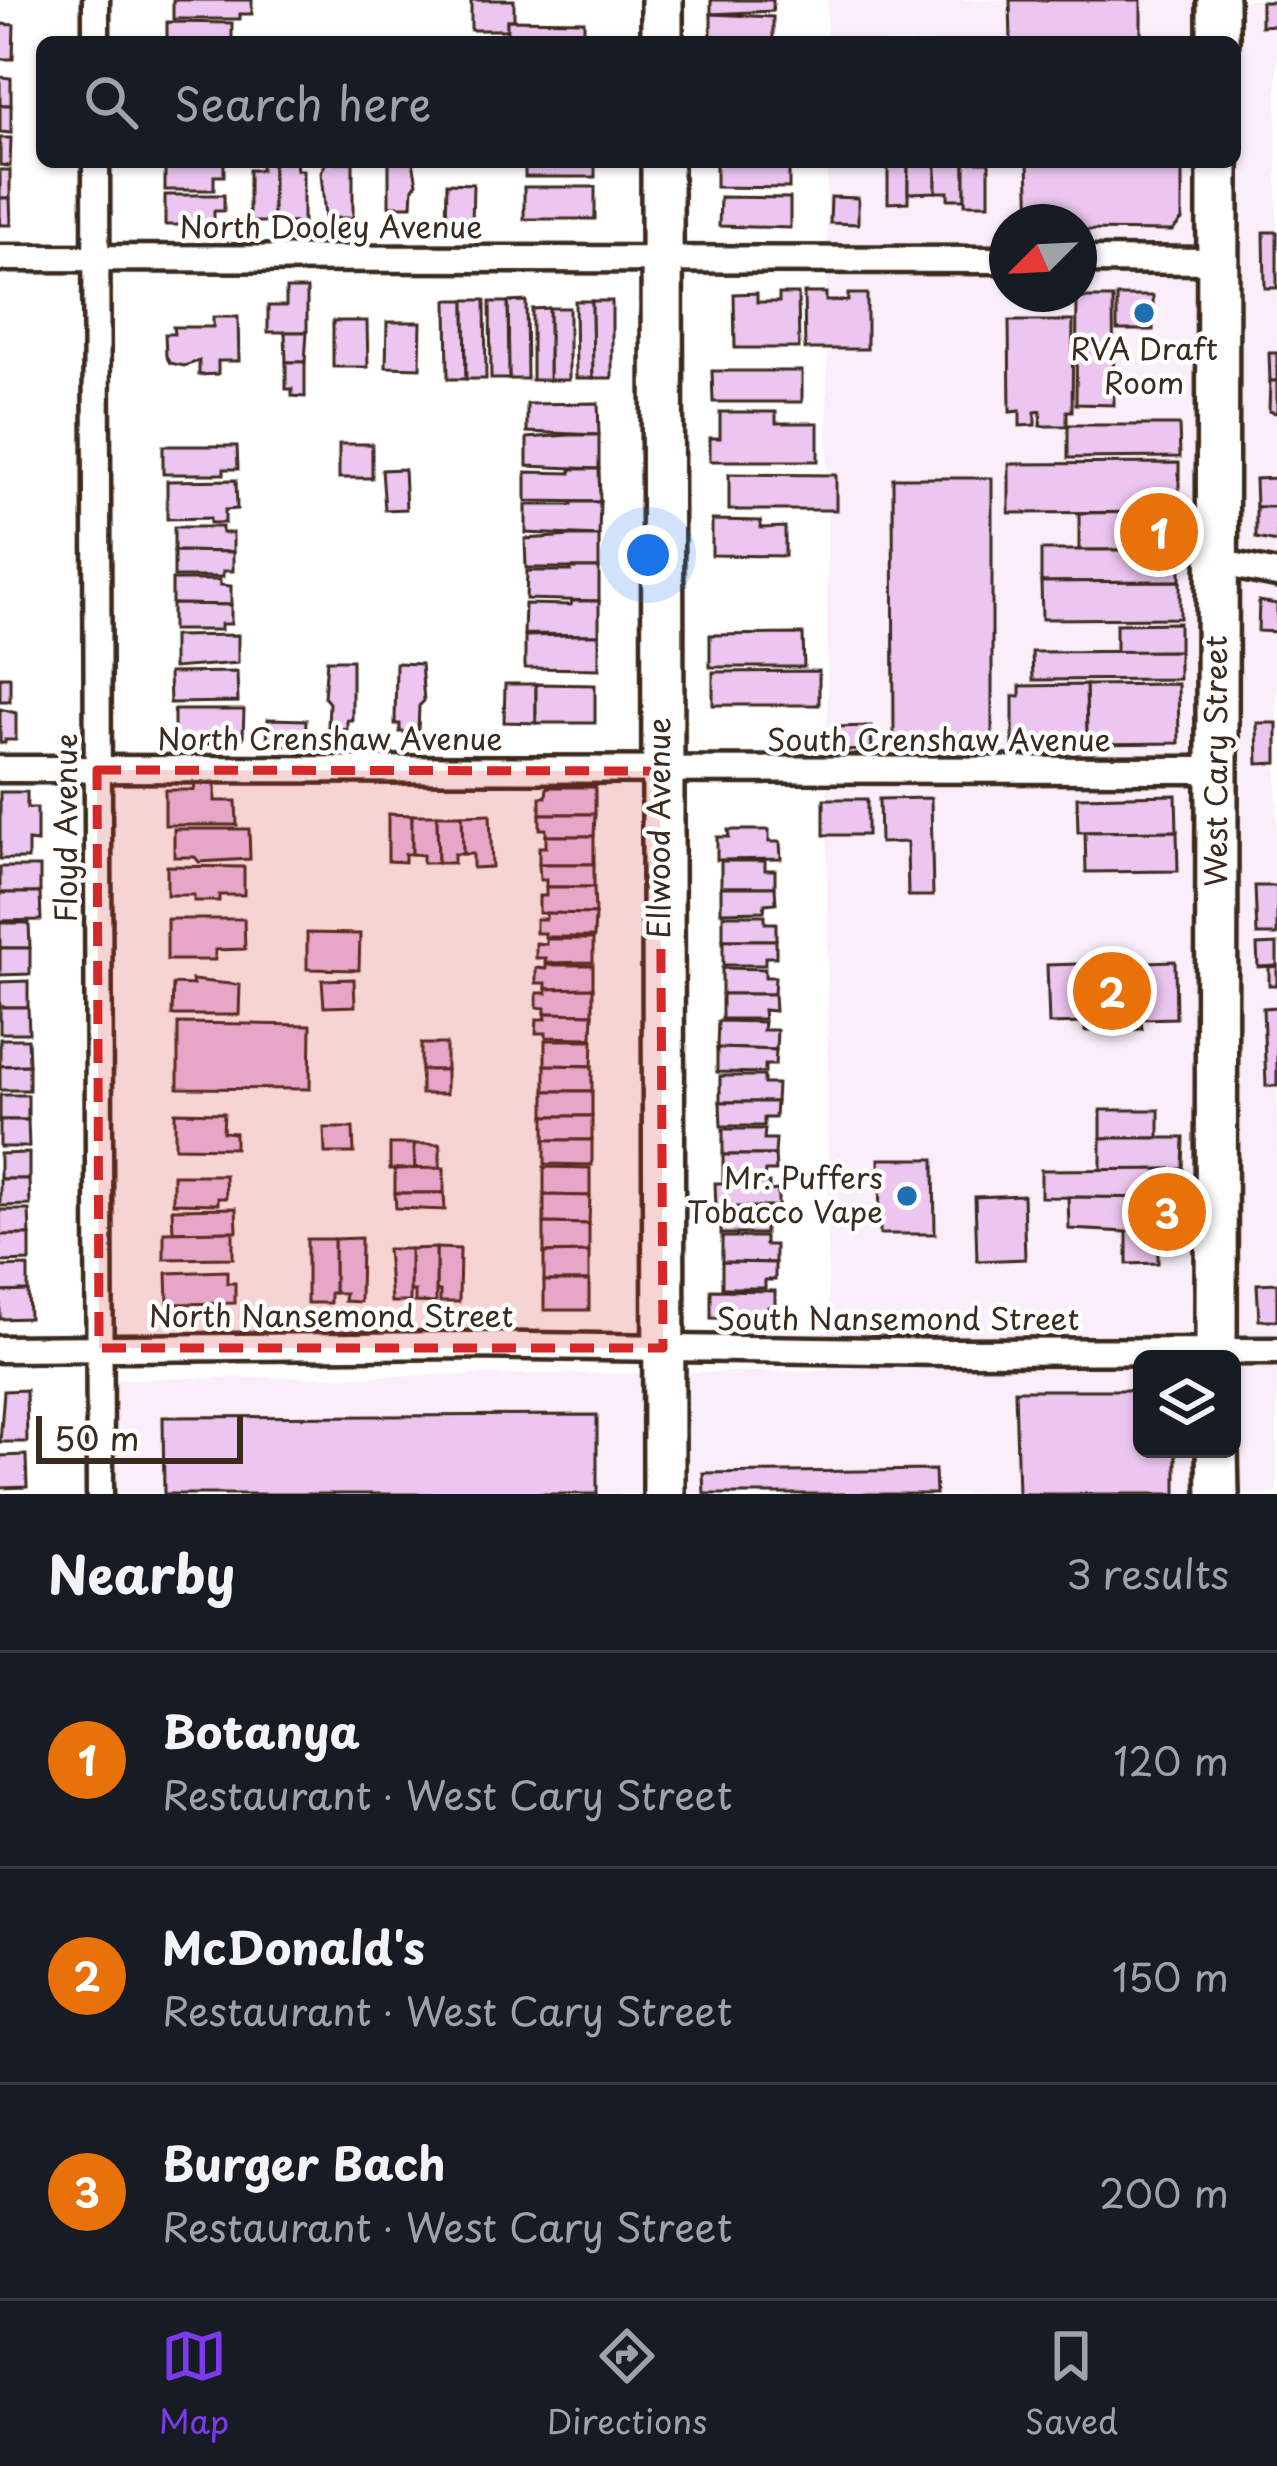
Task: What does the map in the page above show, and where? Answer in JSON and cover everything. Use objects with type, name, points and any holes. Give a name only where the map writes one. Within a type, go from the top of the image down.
[{"type":"main road","points":[[662,0],[662,36]]},
{"type":"main road","points":[[1218,0],[1218,36]]},
{"type":"main road","name":"Ellwood Avenue","points":[[662,168],[664,1494]]},
{"type":"main road","name":"West Cary Street","points":[[1216,1350],[1218,168]]},
{"type":"main road","points":[[1217,1458],[1218,1494]]},
{"type":"street","points":[[96,0],[96,36]]},
{"type":"street","name":"Floyd Avenue","points":[[96,168],[100,1494]]},
{"type":"street","name":"North Dooley Avenue","points":[[0,258],[989,260]]},
{"type":"street","points":[[1097,260],[1217,260]]},
{"type":"street","points":[[1217,562],[1277,574]]},
{"type":"street","name":"North Crenshaw Avenue","points":[[0,770],[660,771]]},
{"type":"street","name":"South Crenshaw Avenue","points":[[660,771],[1217,770]]},
{"type":"street","name":"North Nansemond Street","points":[[0,1349],[663,1348]]},
{"type":"street","name":"South Nansemond Street","points":[[663,1348],[1133,1353]]},
{"type":"street","name":"South Nansemond Street","points":[[1241,1353],[1277,1351]]},
{"type":"highlighted area","points":[[97,770],[660,771],[663,1348],[99,1348]]},
{"type":"shaded area","points":[[827,0],[1277,0],[1277,1494],[114,1494],[116,1379],[828,1371],[827,168],[1241,168],[1241,36],[827,36]]},
{"type":"building","points":[[173,0],[252,0],[252,14],[240,14],[240,19],[173,19]]},
{"type":"building","points":[[471,0],[514,0],[514,20],[507,20],[507,30],[471,30]]},
{"type":"building","points":[[711,0],[773,0],[773,11],[711,14]]},
{"type":"building","points":[[1010,0],[1141,0],[1141,36],[1011,36]]},
{"type":"building","points":[[1261,2],[1277,2],[1275,25],[1261,26]]},
{"type":"building","points":[[711,14],[773,17],[773,36],[711,36]]},
{"type":"building","points":[[507,20],[584,21],[584,36],[507,36]]},
{"type":"building","points":[[167,22],[232,23],[232,36],[167,36]]},
{"type":"building","points":[[0,24],[14,25],[13,59],[0,59]]},
{"type":"building","points":[[0,77],[11,78],[11,105],[0,105]]},
{"type":"building","points":[[0,105],[11,105],[11,133],[0,132]]},
{"type":"building","points":[[0,138],[11,138],[10,166],[0,165]]},
{"type":"building","points":[[165,168],[224,168],[224,176],[214,176],[214,190],[165,190]]},
{"type":"building","points":[[273,168],[273,222],[249,222],[249,170]]},
{"type":"building","points":[[273,168],[303,170],[303,223],[273,222]]},
{"type":"building","points":[[323,168],[353,168],[353,218],[325,218]]},
{"type":"building","points":[[389,168],[414,168],[417,183],[412,206],[389,206]]},
{"type":"building","points":[[525,168],[595,168],[595,177],[525,177]]},
{"type":"building","points":[[716,168],[789,168],[789,188],[716,187]]},
{"type":"building","points":[[888,168],[908,168],[908,202],[888,203]]},
{"type":"building","points":[[908,168],[936,168],[936,192],[908,193]]},
{"type":"building","points":[[936,168],[965,168],[965,199],[948,199],[948,192],[936,192]]},
{"type":"building","points":[[965,168],[989,168],[989,204],[965,204]]},
{"type":"building","points":[[1028,168],[1182,168],[1182,220],[1172,231],[1097,230],[1097,204],[1029,204]]},
{"type":"building","points":[[0,170],[10,170],[10,198],[0,198]]},
{"type":"building","points":[[447,183],[473,184],[472,226],[446,225]]},
{"type":"building","points":[[524,187],[595,187],[595,219],[524,219]]},
{"type":"building","points":[[165,195],[224,195],[224,211],[214,211],[214,225],[165,225]]},
{"type":"building","points":[[720,197],[790,198],[790,228],[719,226]]},
{"type":"building","points":[[831,197],[858,198],[858,224],[830,223]]},
{"type":"building","points":[[0,198],[10,198],[11,225],[0,225]]},
{"type":"building","points":[[1264,232],[1277,232],[1277,288],[1265,288]]},
{"type":"building","points":[[286,289],[307,289],[307,332],[268,332],[268,306],[286,306]]},
{"type":"building","points":[[757,293],[757,302],[779,302],[779,294],[798,294],[799,348],[735,348],[734,294]]},
{"type":"building","points":[[804,293],[826,293],[826,301],[848,301],[848,294],[867,294],[867,349],[805,349]]},
{"type":"building","points":[[1117,296],[1153,296],[1153,330],[1117,330]]},
{"type":"building","points":[[1097,298],[1113,298],[1114,405],[1076,404],[1077,312],[1097,312]]},
{"type":"building","points":[[447,300],[465,300],[466,379],[448,379]]},
{"type":"building","points":[[465,300],[485,300],[486,379],[466,379]]},
{"type":"building","points":[[526,301],[527,379],[509,379],[508,302]]},
{"type":"building","points":[[575,301],[592,301],[593,378],[576,378]]},
{"type":"building","points":[[592,301],[612,301],[612,378],[593,378]]},
{"type":"building","points":[[490,302],[508,302],[509,379],[491,379]]},
{"type":"building","points":[[549,308],[569,308],[569,380],[549,380]]},
{"type":"building","points":[[549,308],[549,380],[532,380],[532,309]]},
{"type":"building","points":[[213,317],[238,317],[239,361],[218,361],[218,374],[199,375],[199,361],[184,366],[170,363],[165,334],[174,334],[173,327],[213,327]]},
{"type":"building","points":[[333,321],[367,321],[368,367],[333,367]]},
{"type":"building","points":[[1009,321],[1073,321],[1072,411],[1067,411],[1067,426],[1040,426],[1041,411],[1035,412],[1035,425],[1020,426],[1020,411],[1010,412]]},
{"type":"building","points":[[387,322],[421,322],[420,368],[386,367]]},
{"type":"building","points":[[285,332],[307,332],[305,362],[286,362]]},
{"type":"building","points":[[1269,353],[1277,353],[1277,381],[1270,381]]},
{"type":"building","points":[[286,362],[305,362],[305,397],[292,396],[292,389],[286,389]]},
{"type":"building","points":[[712,371],[802,371],[802,402],[713,402]]},
{"type":"building","points":[[1270,381],[1277,381],[1277,413],[1269,411]]},
{"type":"building","points":[[598,403],[599,435],[527,432],[527,404]]},
{"type":"building","points":[[720,412],[776,412],[776,423],[818,423],[818,461],[710,461],[710,438],[720,438]]},
{"type":"building","points":[[1068,425],[1179,425],[1180,457],[1068,458]]},
{"type":"building","points":[[599,435],[599,469],[527,466],[527,438]]},
{"type":"building","points":[[339,444],[372,444],[372,478],[339,478]]},
{"type":"building","points":[[163,446],[237,446],[238,469],[224,469],[224,474],[163,474]]},
{"type":"building","points":[[1179,463],[1179,512],[1009,513],[1009,464]]},
{"type":"building","points":[[404,469],[406,509],[385,510],[382,470]]},
{"type":"building","points":[[571,469],[599,469],[600,502],[526,501],[526,472],[571,473]]},
{"type":"building","points":[[729,474],[836,475],[836,510],[729,510]]},
{"type":"building","points":[[893,478],[992,478],[992,746],[894,746]]},
{"type":"building","points":[[1277,478],[1277,507],[1256,507],[1255,479]]},
{"type":"building","points":[[236,480],[237,509],[225,510],[225,523],[210,523],[210,518],[167,519],[167,481]]},
{"type":"building","points":[[600,502],[599,536],[526,533],[526,505]]},
{"type":"building","points":[[1256,507],[1277,507],[1277,542],[1256,538]]},
{"type":"building","points":[[1179,512],[1180,550],[1079,550],[1079,513]]},
{"type":"building","points":[[712,520],[761,521],[761,528],[785,527],[785,556],[712,555]]},
{"type":"building","points":[[174,527],[222,527],[222,533],[233,533],[233,552],[174,551]]},
{"type":"building","points":[[599,536],[599,568],[526,568],[525,539]]},
{"type":"building","points":[[1041,550],[1180,550],[1180,581],[1041,582]]},
{"type":"building","points":[[174,551],[233,552],[233,571],[223,571],[223,577],[174,577]]},
{"type":"building","points":[[599,568],[599,601],[526,599],[527,571]]},
{"type":"building","points":[[172,580],[220,580],[220,585],[231,586],[231,605],[172,604]]},
{"type":"building","points":[[1180,581],[1180,618],[1042,619],[1041,582]]},
{"type":"building","points":[[572,601],[599,601],[599,635],[524,634],[525,604],[571,605]]},
{"type":"building","points":[[1259,601],[1277,604],[1277,632],[1258,631]]},
{"type":"building","points":[[172,604],[231,605],[231,624],[221,624],[221,630],[172,630]]},
{"type":"building","points":[[1179,623],[1179,651],[1116,652],[1116,624]]},
{"type":"building","points":[[803,634],[804,667],[710,667],[710,635]]},
{"type":"building","points":[[238,635],[238,663],[173,668],[173,636]]},
{"type":"building","points":[[599,635],[599,669],[525,668],[525,636]]},
{"type":"building","points":[[1179,651],[1179,679],[1033,680],[1032,652]]},
{"type":"building","points":[[327,660],[352,660],[352,720],[347,720],[347,729],[328,728]]},
{"type":"building","points":[[396,663],[421,664],[424,701],[419,706],[418,732],[400,732],[400,724],[395,724]]},
{"type":"building","points":[[819,671],[819,705],[713,705],[713,672]]},
{"type":"building","points":[[237,672],[238,702],[170,703],[169,673]]},
{"type":"building","points":[[0,677],[10,677],[10,701],[0,701]]},
{"type":"building","points":[[505,684],[536,684],[536,723],[504,722]]},
{"type":"building","points":[[536,684],[595,685],[595,723],[536,723]]},
{"type":"building","points":[[1178,684],[1179,743],[1087,744],[1086,685]]},
{"type":"building","points":[[1086,685],[1087,744],[1013,745],[1013,696],[1020,696],[1020,686]]},
{"type":"building","points":[[0,709],[16,713],[16,740],[0,743]]},
{"type":"building","points":[[174,710],[244,710],[243,738],[214,738],[200,744],[194,738],[174,738]]},
{"type":"building","points":[[268,719],[306,720],[305,745],[267,744]]},
{"type":"building","points":[[1257,723],[1277,723],[1277,763],[1258,764]]},
{"type":"building","points":[[871,726],[872,750],[835,751],[834,727]]},
{"type":"building","points":[[195,784],[215,784],[215,801],[236,801],[237,825],[165,825],[165,790],[194,790]]},
{"type":"building","points":[[547,787],[595,787],[595,814],[540,814],[540,797],[546,797]]},
{"type":"building","points":[[0,792],[27,792],[27,808],[37,808],[37,842],[28,841],[28,859],[0,859]]},
{"type":"building","points":[[1176,795],[1177,831],[1078,832],[1077,797]]},
{"type":"building","points":[[931,798],[933,896],[908,896],[907,842],[880,843],[879,799]]},
{"type":"building","points":[[824,799],[867,799],[867,835],[824,835]]},
{"type":"building","points":[[388,814],[412,815],[412,854],[405,854],[405,862],[388,861]]},
{"type":"building","points":[[490,814],[492,867],[473,868],[473,854],[463,854],[462,815]]},
{"type":"building","points":[[540,814],[595,814],[594,836],[546,836],[546,829],[540,829]]},
{"type":"building","points":[[412,815],[437,815],[438,863],[423,863],[423,855],[412,854]]},
{"type":"building","points":[[437,815],[462,815],[463,854],[454,854],[454,863],[438,863]]},
{"type":"building","points":[[174,829],[249,829],[250,859],[199,862],[195,857],[174,857]]},
{"type":"building","points":[[728,830],[769,830],[769,842],[780,842],[781,859],[717,860],[717,837],[729,837]]},
{"type":"building","points":[[1177,831],[1178,871],[1086,872],[1085,832]]},
{"type":"building","points":[[546,836],[594,836],[594,864],[539,864],[539,847],[546,847]]},
{"type":"building","points":[[721,861],[765,861],[765,870],[775,870],[775,887],[721,887]]},
{"type":"building","points":[[539,864],[594,864],[594,887],[546,887],[546,880],[540,880]]},
{"type":"building","points":[[167,866],[244,867],[244,895],[194,901],[194,895],[167,895]]},
{"type":"building","points":[[0,867],[40,867],[40,893],[0,893]]},
{"type":"building","points":[[1255,886],[1277,886],[1277,935],[1257,935]]},
{"type":"building","points":[[546,887],[594,887],[595,914],[539,913],[539,896],[546,896]]},
{"type":"building","points":[[721,887],[775,887],[776,903],[765,904],[764,911],[721,912]]},
{"type":"building","points":[[0,893],[40,893],[41,920],[0,921]]},
{"type":"building","points":[[546,913],[595,914],[594,937],[536,933],[536,919],[546,919]]},
{"type":"building","points":[[723,915],[765,915],[765,923],[776,923],[776,940],[723,940]]},
{"type":"building","points":[[167,919],[244,919],[245,949],[215,950],[215,960],[167,960]]},
{"type":"building","points":[[0,923],[29,923],[30,948],[0,948]]},
{"type":"building","points":[[307,933],[360,934],[359,970],[307,969]]},
{"type":"building","points":[[546,939],[593,939],[593,962],[545,963],[546,958],[536,958],[536,943],[546,944]]},
{"type":"building","points":[[723,940],[776,940],[776,957],[765,957],[765,965],[723,965]]},
{"type":"building","points":[[1277,944],[1277,966],[1258,967],[1257,945]]},
{"type":"building","points":[[0,948],[30,948],[30,974],[0,975]]},
{"type":"building","points":[[1175,961],[1176,1018],[1141,1019],[1142,1029],[1085,1031],[1085,1023],[1049,1024],[1047,965]]},
{"type":"building","points":[[546,965],[593,965],[593,988],[546,989],[546,983],[536,983],[536,968],[546,969]]},
{"type":"building","points":[[1277,966],[1277,985],[1269,985],[1269,967]]},
{"type":"building","points":[[722,968],[765,969],[765,977],[775,977],[774,994],[722,994]]},
{"type":"building","points":[[354,979],[355,1006],[324,1007],[322,980]]},
{"type":"building","points":[[192,980],[240,985],[239,1015],[172,1015],[173,984],[193,985]]},
{"type":"building","points":[[28,981],[28,1007],[0,1007],[0,982]]},
{"type":"building","points":[[593,988],[593,1014],[545,1013],[545,1008],[537,1007],[537,993],[547,993],[546,989]]},
{"type":"building","points":[[722,994],[774,994],[775,1011],[763,1010],[764,1019],[722,1019]]},
{"type":"building","points":[[0,1007],[28,1007],[29,1033],[0,1033]]},
{"type":"building","points":[[1277,1007],[1277,1086],[1266,1086],[1263,1008]]},
{"type":"building","points":[[545,1013],[593,1014],[592,1038],[536,1033],[537,1019],[546,1019]]},
{"type":"building","points":[[718,1021],[764,1022],[763,1030],[777,1030],[776,1050],[717,1048]]},
{"type":"building","points":[[178,1023],[311,1025],[310,1089],[178,1088]]},
{"type":"building","points":[[0,1039],[28,1039],[29,1065],[0,1066]]},
{"type":"building","points":[[545,1040],[593,1040],[592,1066],[545,1065]]},
{"type":"building","points":[[421,1044],[446,1044],[446,1070],[421,1070]]},
{"type":"building","points":[[717,1048],[776,1050],[775,1065],[765,1065],[765,1073],[717,1072]]},
{"type":"building","points":[[29,1065],[29,1090],[0,1090],[0,1066]]},
{"type":"building","points":[[545,1065],[592,1066],[592,1091],[545,1091]]},
{"type":"building","points":[[421,1070],[446,1070],[446,1094],[421,1094]]},
{"type":"building","points":[[720,1076],[764,1076],[764,1084],[777,1084],[776,1102],[720,1102]]},
{"type":"building","points":[[545,1091],[592,1091],[592,1116],[545,1116]]},
{"type":"building","points":[[0,1095],[28,1095],[28,1120],[0,1120]]},
{"type":"building","points":[[720,1102],[776,1102],[775,1118],[764,1118],[764,1126],[721,1126]]},
{"type":"building","points":[[1101,1110],[1159,1110],[1159,1138],[1101,1138]]},
{"type":"building","points":[[175,1112],[224,1113],[223,1132],[235,1133],[235,1148],[175,1147]]},
{"type":"building","points":[[545,1116],[592,1116],[592,1140],[545,1140]]},
{"type":"building","points":[[0,1120],[28,1120],[29,1147],[0,1147]]},
{"type":"building","points":[[324,1128],[353,1128],[354,1153],[325,1153]]},
{"type":"building","points":[[723,1129],[765,1129],[764,1139],[776,1139],[775,1155],[723,1155]]},
{"type":"building","points":[[1101,1138],[1184,1138],[1183,1169],[1101,1170]]},
{"type":"building","points":[[545,1140],[592,1140],[592,1165],[545,1164]]},
{"type":"building","points":[[390,1144],[414,1144],[415,1169],[390,1169]]},
{"type":"building","points":[[414,1144],[440,1144],[440,1168],[415,1169]]},
{"type":"building","points":[[29,1153],[29,1179],[0,1179],[0,1154]]},
{"type":"building","points":[[723,1155],[775,1155],[776,1171],[765,1171],[764,1180],[723,1181]]},
{"type":"building","name":"Mr. Puffers Tobacco Vape","points":[[879,1159],[934,1159],[935,1234],[880,1234]]},
{"type":"building","points":[[544,1167],[590,1168],[590,1196],[544,1195]]},
{"type":"building","points":[[444,1168],[444,1193],[395,1193],[395,1169]]},
{"type":"building","points":[[1183,1169],[1184,1198],[1041,1197],[1041,1170]]},
{"type":"building","points":[[173,1175],[225,1175],[226,1198],[218,1198],[218,1204],[173,1203]]},
{"type":"building","points":[[0,1179],[29,1179],[30,1205],[0,1206]]},
{"type":"building","points":[[715,1183],[769,1183],[769,1191],[778,1190],[778,1207],[716,1207]]},
{"type":"building","points":[[395,1193],[444,1193],[445,1210],[396,1208]]},
{"type":"building","points":[[544,1195],[590,1196],[589,1224],[544,1223]]},
{"type":"building","points":[[1023,1195],[1025,1259],[977,1261],[975,1197]]},
{"type":"building","points":[[1068,1197],[1184,1198],[1184,1219],[1175,1228],[1158,1228],[1158,1263],[1127,1264],[1127,1232],[1069,1229]]},
{"type":"building","points":[[236,1208],[237,1231],[173,1232],[172,1209]]},
{"type":"building","points":[[721,1209],[776,1209],[776,1225],[765,1225],[765,1234],[721,1234]]},
{"type":"building","points":[[0,1210],[29,1210],[30,1235],[0,1235]]},
{"type":"building","points":[[544,1223],[589,1224],[589,1252],[544,1253]]},
{"type":"building","points":[[233,1231],[233,1258],[164,1259],[164,1232]]},
{"type":"building","points":[[0,1235],[30,1235],[30,1261],[0,1262]]},
{"type":"building","points":[[722,1237],[765,1237],[765,1245],[775,1245],[775,1263],[722,1262]]},
{"type":"building","points":[[361,1238],[360,1302],[344,1301],[345,1293],[334,1293],[334,1239]]},
{"type":"building","points":[[307,1239],[334,1239],[330,1303],[307,1303]]},
{"type":"building","points":[[436,1248],[460,1249],[459,1302],[440,1302]]},
{"type":"building","points":[[436,1248],[436,1303],[415,1302],[415,1291],[410,1291],[410,1249]]},
{"type":"building","points":[[387,1249],[410,1249],[410,1302],[391,1302]]},
{"type":"building","points":[[589,1252],[589,1281],[544,1281],[544,1253]]},
{"type":"building","points":[[722,1262],[775,1263],[775,1280],[765,1280],[765,1288],[722,1288]]},
{"type":"building","points":[[28,1266],[28,1291],[0,1292],[0,1267]]},
{"type":"building","points":[[227,1271],[227,1283],[235,1283],[235,1303],[168,1304],[167,1273]]},
{"type":"building","points":[[544,1281],[589,1281],[589,1310],[544,1310]]},
{"type":"building","points":[[1277,1283],[1277,1320],[1259,1320],[1257,1284]]},
{"type":"building","points":[[711,1290],[775,1291],[775,1307],[768,1307],[768,1319],[711,1318]]},
{"type":"building","points":[[28,1291],[29,1318],[0,1319],[0,1292]]},
{"type":"building","points":[[26,1390],[27,1442],[0,1442],[4,1391]]},
{"type":"building","points":[[1015,1390],[1133,1390],[1133,1458],[1176,1458],[1176,1494],[1018,1494]]},
{"type":"building","points":[[597,1415],[597,1494],[164,1494],[163,1417]]},
{"type":"building","points":[[26,1455],[27,1487],[0,1488],[0,1456]]},
{"type":"building","points":[[935,1470],[936,1494],[704,1494],[703,1473]]},
{"type":"place","name":"RVA Draft Room","points":[[1144,313]]},
{"type":"place","name":"Botanya","points":[[1159,532]]},
{"type":"place","name":"McDonald's","points":[[1112,991]]},
{"type":"place","name":"Mr. Puffers Tobacco Vape","points":[[907,1196]]},
{"type":"place","name":"Burger Bach","points":[[1167,1212]]}]
